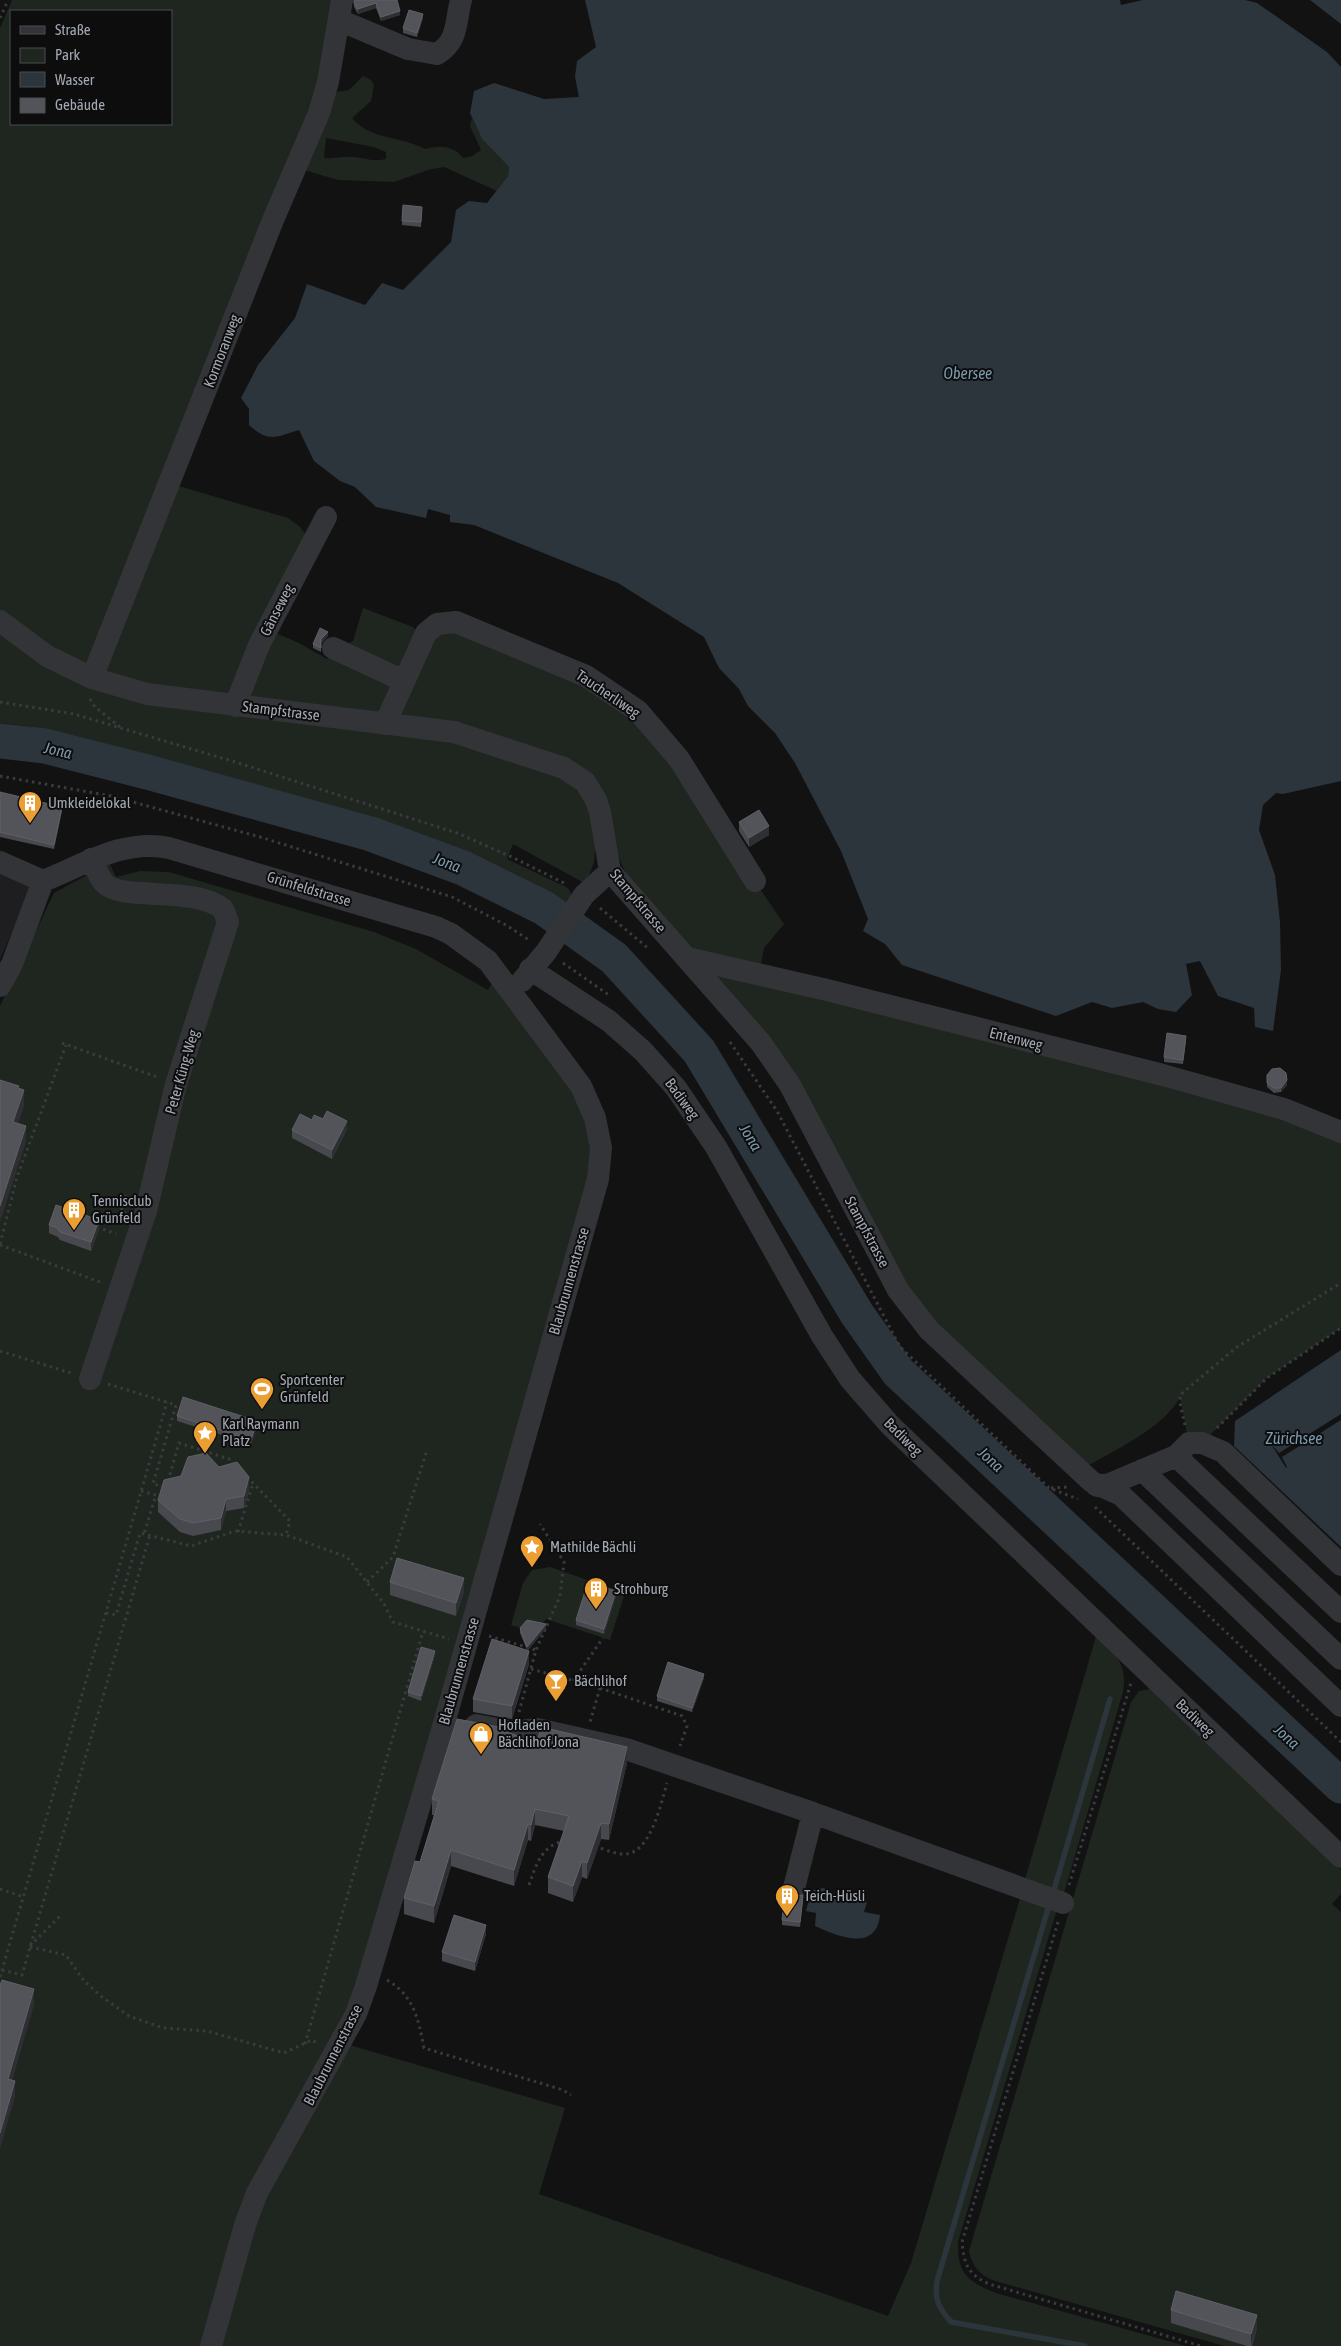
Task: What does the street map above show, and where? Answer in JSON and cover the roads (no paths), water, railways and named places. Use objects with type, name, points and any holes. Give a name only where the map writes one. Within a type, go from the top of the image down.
[{"type":"street","points":[[340,10],[408,49],[437,54],[447,48],[453,39],[461,0]]},
{"type":"street","name":"Kormoranweg","points":[[92,678],[273,220],[319,113],[328,82],[340,10]]},
{"type":"street","name":"Gänseweg","points":[[235,706],[259,645],[326,517]]},
{"type":"street","name":"Stampfstrasse","points":[[0,621],[47,656],[92,678],[147,694],[454,732],[564,768],[578,777],[591,789],[596,800],[610,871],[761,1043],[790,1085],[903,1297],[929,1330],[1090,1496]]},
{"type":"street","name":"Taucherliweg","points":[[385,724],[426,633],[437,624],[456,622],[586,676],[638,711],[679,759],[756,881]]},
{"type":"street","points":[[333,648],[404,681]]},
{"type":"street","name":"Grünfeldstrasse","points":[[43,881],[91,859],[133,846],[159,846],[436,927],[452,934],[488,961],[513,994]]},
{"type":"street","name":"Peter Küng-Weg","points":[[90,1379],[146,1211],[176,1084],[228,922],[225,913],[218,905],[200,898],[127,892],[113,888],[104,883],[91,859]]},
{"type":"street","points":[[0,862],[43,881],[12,964],[0,986]]},
{"type":"street","points":[[513,994],[530,969],[548,949],[584,895],[610,871]]},
{"type":"street","name":"Entenweg","points":[[687,958],[826,990],[1164,1075],[1336,1125]]},
{"type":"street","name":"Badiweg","points":[[530,969],[609,1021],[643,1051],[676,1088],[716,1147],[822,1336],[850,1380],[890,1425],[1341,1857]]},
{"type":"street","name":"Blaubrunnenstrasse","points":[[212,2346],[244,2225],[257,2193],[356,2014],[370,1974],[445,1720],[598,1179],[601,1148],[595,1118],[581,1086],[513,994]]},
{"type":"street","points":[[1090,1496],[1110,1484],[1189,1447],[1223,1452],[1341,1565]]},
{"type":"street","points":[[1189,1447],[1341,1612]]},
{"type":"street","points":[[1142,1470],[1341,1659]]},
{"type":"street","points":[[1090,1496],[1120,1495],[1341,1706]]},
{"type":"street","points":[[445,1720],[513,1732],[537,1729],[626,1749],[674,1764],[1053,1898]]},
{"type":"street","points":[[794,1888],[813,1813]]},
{"type":"water","name":"Obersee","points":[[585,0],[1120,0],[1121,5],[1143,0],[1245,0],[1257,3],[1327,52],[1341,67],[1341,781],[1283,794],[1276,793],[1263,805],[1259,830],[1275,875],[1280,922],[1281,970],[1273,1031],[1255,1027],[1254,1008],[1218,996],[1200,961],[1186,964],[1192,995],[1176,1012],[1158,1009],[1143,1002],[1112,1008],[1092,1002],[1056,1016],[902,965],[885,944],[863,931],[868,919],[841,851],[795,763],[775,733],[748,706],[739,689],[719,668],[704,637],[618,583],[474,525],[450,522],[450,515],[428,509],[426,518],[376,507],[355,487],[340,481],[314,461],[299,430],[273,437],[256,431],[249,425],[249,409],[241,398],[258,365],[295,318],[307,284],[365,305],[382,283],[403,290],[451,242],[456,210],[469,201],[487,203],[508,176],[509,167],[482,139],[470,113],[474,91],[494,83],[544,99],[579,97],[575,77],[577,61],[596,47]]},
{"type":"water","points":[[1310,0],[1341,0],[1341,24]]},
{"type":"water","name":"Zürichsee","points":[[1341,1350],[1341,1547],[1234,1446],[1235,1421]]},
{"type":"water","points":[[823,1888],[845,1899],[867,1902],[864,1912],[880,1915],[877,1927],[871,1934],[863,1938],[854,1938],[834,1934],[815,1926],[816,1913],[806,1911],[809,1900],[805,1899],[814,1890]]},
{"type":"waterway","name":"Jona","points":[[0,741],[45,746],[151,773],[371,834],[463,868],[544,908],[614,958],[699,1051],[857,1314],[898,1372],[1341,1786]]},
{"type":"waterway","points":[[1053,1893],[1110,1699]]},
{"type":"waterway","points":[[1050,1902],[937,2281],[936,2293],[943,2312],[951,2322],[1085,2346]]},
{"type":"place","name":"Umkleidelokal","points":[[30,824]]},
{"type":"place","name":"Tennisclub Grünfeld","points":[[74,1231]]},
{"type":"place","name":"Sportcenter Grünfeld","points":[[262,1410]]},
{"type":"place","name":"Karl Raymann Platz","points":[[205,1454]]},
{"type":"place","name":"Mathilde Bächli","points":[[532,1568]]},
{"type":"place","name":"Strohburg","points":[[596,1610]]},
{"type":"place","name":"Bächlihof","points":[[556,1702]]},
{"type":"place","name":"Hofladen Bächlihof Jona","points":[[481,1755]]},
{"type":"place","name":"Teich-Hüsli","points":[[787,1917]]}]
